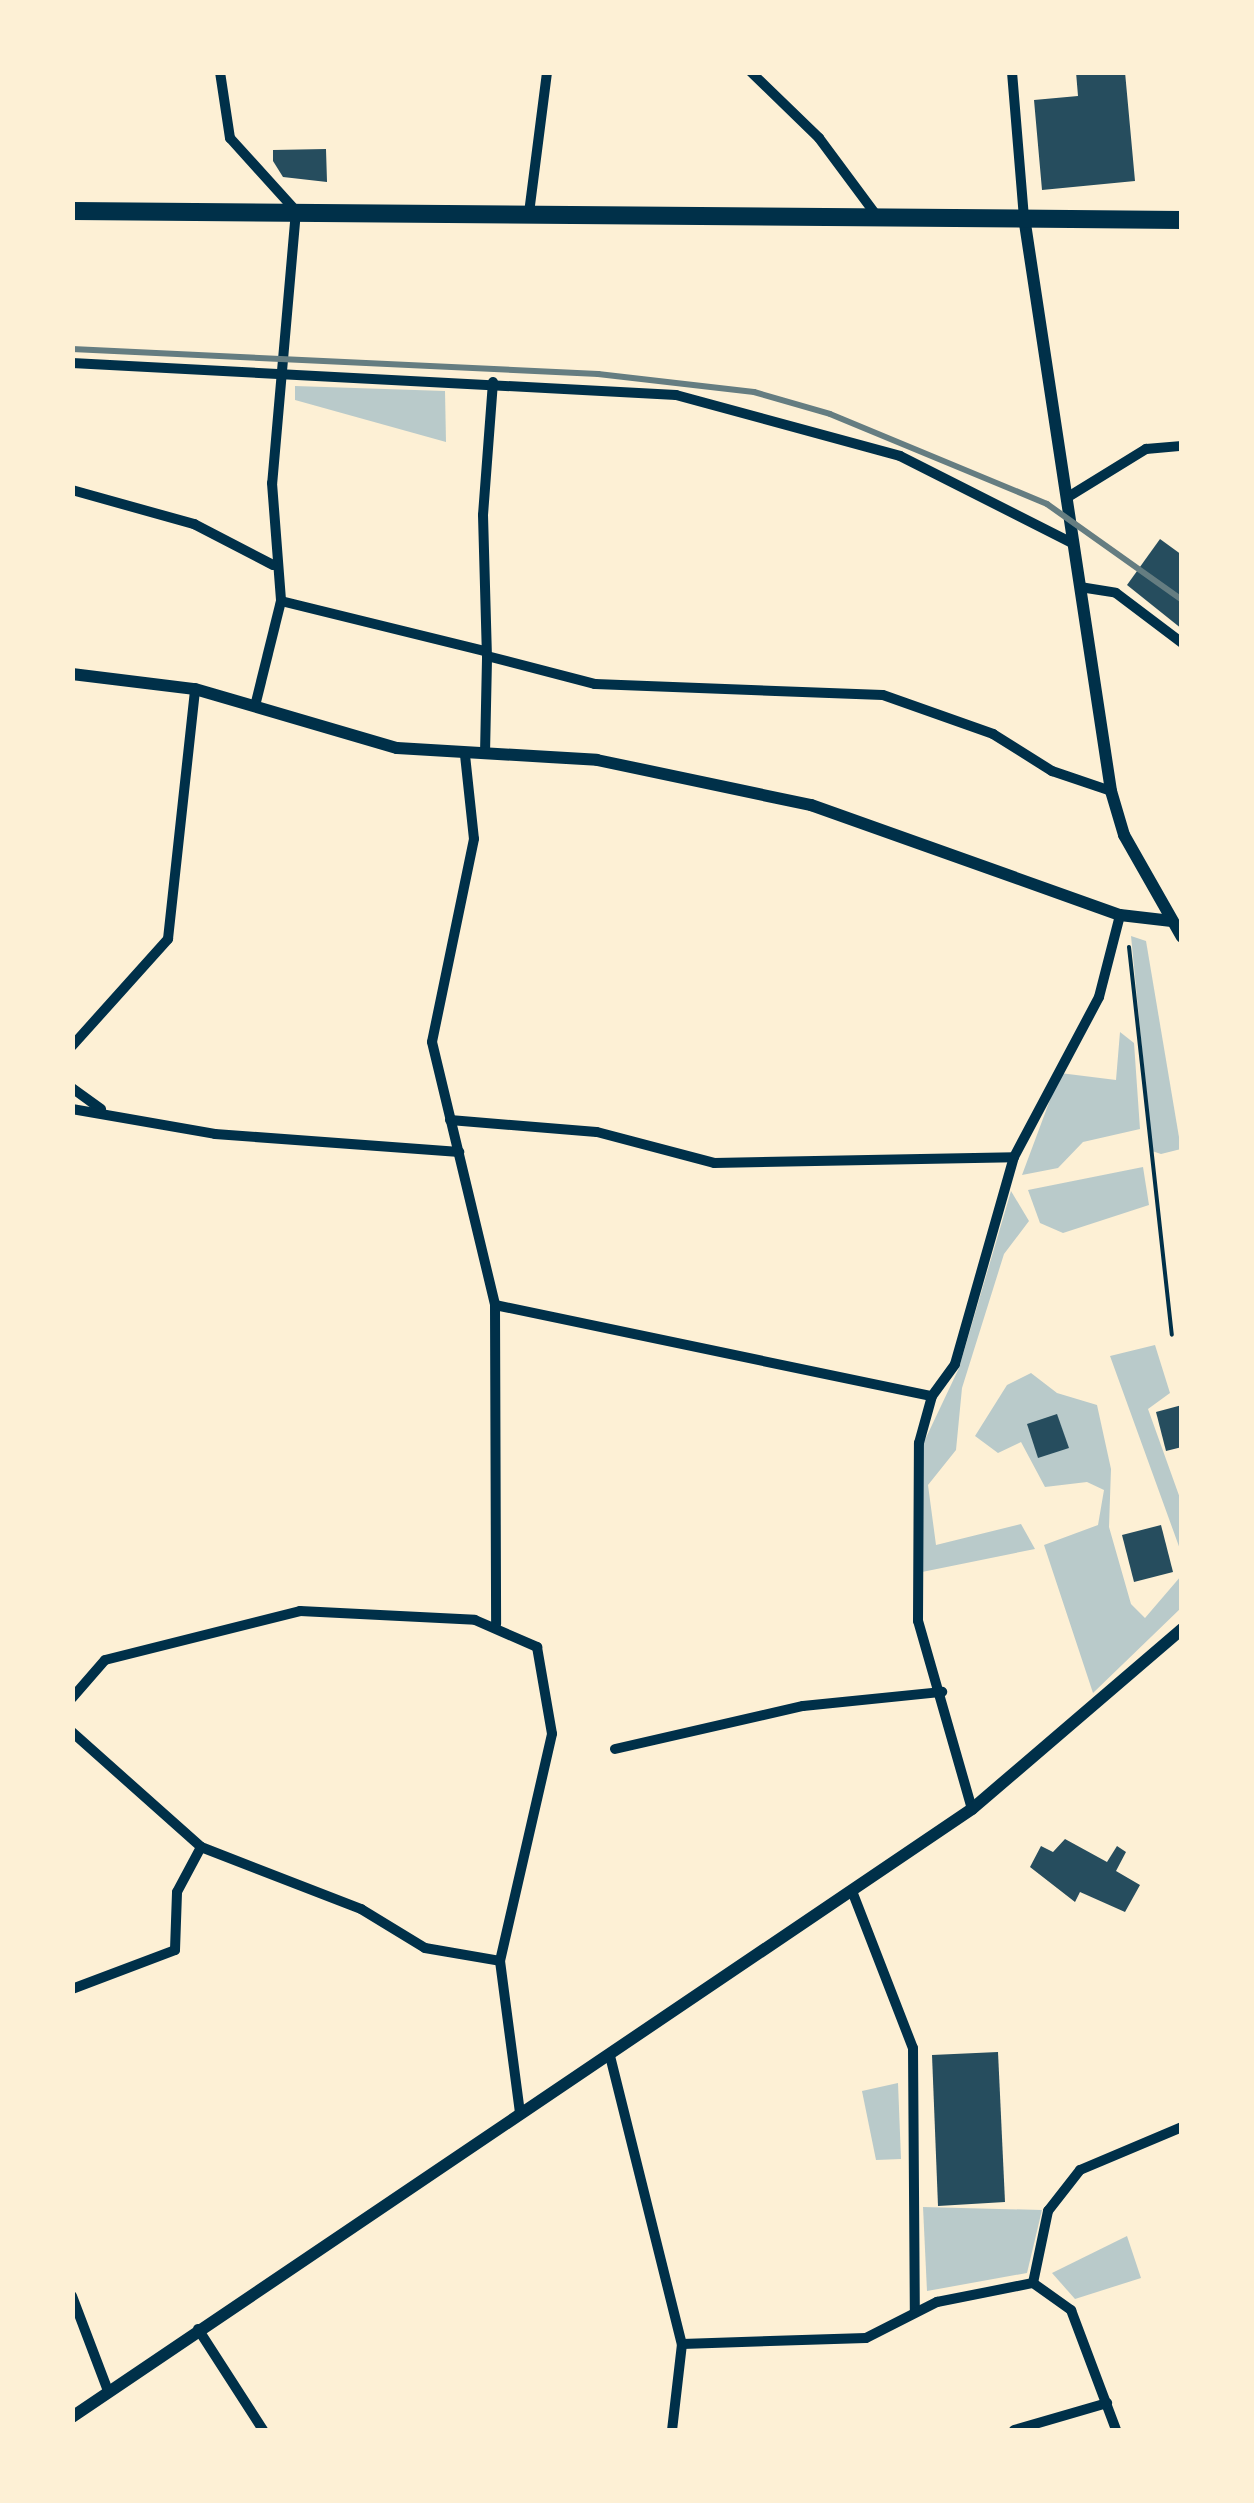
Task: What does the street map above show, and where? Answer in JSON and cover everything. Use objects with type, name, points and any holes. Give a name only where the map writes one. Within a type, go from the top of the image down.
[{"type":"highway","points":[[72,211],[1182,220]]},
{"type":"street","points":[[220,72],[230,138],[296,211],[273,565],[281,600],[255,706]]},
{"type":"street","points":[[529,212],[547,72]]},
{"type":"street","points":[[751,72],[819,138],[878,216]]},
{"type":"street","points":[[1012,72],[1024,217],[1111,791],[1124,834],[1177,917],[1182,937]]},
{"type":"street","points":[[72,363],[650,391],[827,430],[973,486],[1074,544]]},
{"type":"street","points":[[485,754],[493,382]]},
{"type":"street","points":[[1068,497],[1146,450],[1182,446]]},
{"type":"street","points":[[72,490],[194,524],[273,565]]},
{"type":"street","points":[[1080,588],[1116,593],[1182,642]]},
{"type":"street","points":[[281,600],[596,684],[883,695],[993,734],[1052,771],[1111,791]]},
{"type":"street","points":[[72,674],[195,689],[397,748],[597,760],[810,805],[1120,915],[1177,917]]},
{"type":"street","points":[[72,1046],[168,939],[195,689]]},
{"type":"street","points":[[465,755],[474,839],[432,1042],[495,1305],[496,1624]]},
{"type":"street","points":[[972,1809],[942,1692],[918,1621],[914,1572],[919,1443],[932,1396],[954,1364],[1014,1157],[1099,997],[1120,915]]},
{"type":"street","points":[[72,1088],[102,1109]]},
{"type":"street","points":[[72,1109],[102,1109],[215,1134],[459,1152]]},
{"type":"street","points":[[450,1120],[598,1132],[714,1163],[1014,1157]]},
{"type":"street","points":[[495,1305],[932,1396]]},
{"type":"street","points":[[72,1698],[105,1660],[263,1616],[496,1624],[538,1647],[552,1734],[500,1961],[520,2113]]},
{"type":"street","points":[[72,2417],[972,1809],[1182,1629]]},
{"type":"street","points":[[615,1749],[803,1706],[942,1692]]},
{"type":"street","points":[[72,1732],[201,1848],[361,1909],[425,1948],[500,1961]]},
{"type":"street","points":[[72,1990],[175,1950],[177,1892],[201,1848]]},
{"type":"street","points":[[852,1891],[914,2048],[915,2310]]},
{"type":"street","points":[[610,2056],[682,2344],[672,2430]]},
{"type":"street","points":[[1034,2284],[1048,2211],[1080,2170],[1182,2126]]},
{"type":"street","points":[[682,2344],[866,2338],[915,2310],[1034,2284],[1071,2310],[1116,2430]]},
{"type":"street","points":[[72,2296],[108,2392]]},
{"type":"street","points":[[198,2329],[263,2430]]},
{"type":"street","points":[[1014,2430],[1107,2404]]},
{"type":"path","points":[[1128,944],[1172,1335]]},
{"type":"shaded area","points":[[295,386],[445,391],[446,442],[295,400]]},
{"type":"shaded area","points":[[1131,936],[1146,941],[1181,1149],[1161,1154],[1152,1151]]},
{"type":"shaded area","points":[[1120,1032],[1134,1043],[1140,1129],[1083,1142],[1058,1168],[1022,1175],[1060,1073],[1116,1080]]},
{"type":"shaded area","points":[[1143,1167],[1149,1205],[1063,1233],[1040,1223],[1028,1190]]},
{"type":"shaded area","points":[[1011,1191],[1029,1221],[1004,1254],[962,1388],[956,1450],[928,1485],[936,1545],[1021,1524],[1035,1549],[922,1572],[923,1444],[959,1368]]},
{"type":"shaded area","points":[[1155,1345],[1170,1393],[1148,1409],[1181,1501],[1181,1552],[1110,1356]]},
{"type":"shaded area","points":[[1031,1373],[1057,1393],[1097,1405],[1111,1469],[1109,1527],[1131,1604],[1145,1618],[1181,1576],[1181,1608],[1093,1693],[1044,1545],[1098,1525],[1104,1490],[1087,1482],[1045,1487],[1021,1442],[998,1453],[975,1436],[1007,1385]]},
{"type":"shaded area","points":[[898,2083],[901,2159],[876,2160],[862,2091]]},
{"type":"shaded area","points":[[923,2207],[1042,2210],[1027,2273],[927,2291]]},
{"type":"shaded area","points":[[1127,2236],[1141,2278],[1075,2299],[1052,2273]]},
{"type":"building","points":[[1076,72],[1125,72],[1135,181],[1042,190],[1034,100],[1078,96]]},
{"type":"building","points":[[326,149],[327,182],[283,177],[273,161],[273,150]]},
{"type":"building","points":[[1160,539],[1182,555],[1182,629],[1127,585]]},
{"type":"building","points":[[1182,1405],[1182,1447],[1166,1451],[1156,1412]]},
{"type":"building","points":[[1057,1414],[1069,1448],[1038,1458],[1027,1424]]},
{"type":"building","points":[[1161,1525],[1173,1572],[1134,1582],[1122,1535]]},
{"type":"building","points":[[1065,1839],[1107,1862],[1117,1846],[1126,1852],[1116,1871],[1140,1885],[1125,1912],[1080,1892],[1075,1902],[1030,1867],[1041,1846],[1053,1852]]},
{"type":"building","points":[[998,2052],[1005,2202],[938,2206],[932,2055]]},
{"type":"railway","points":[[72,349],[598,374],[754,392],[830,414],[1047,504],[1182,600]]}]
